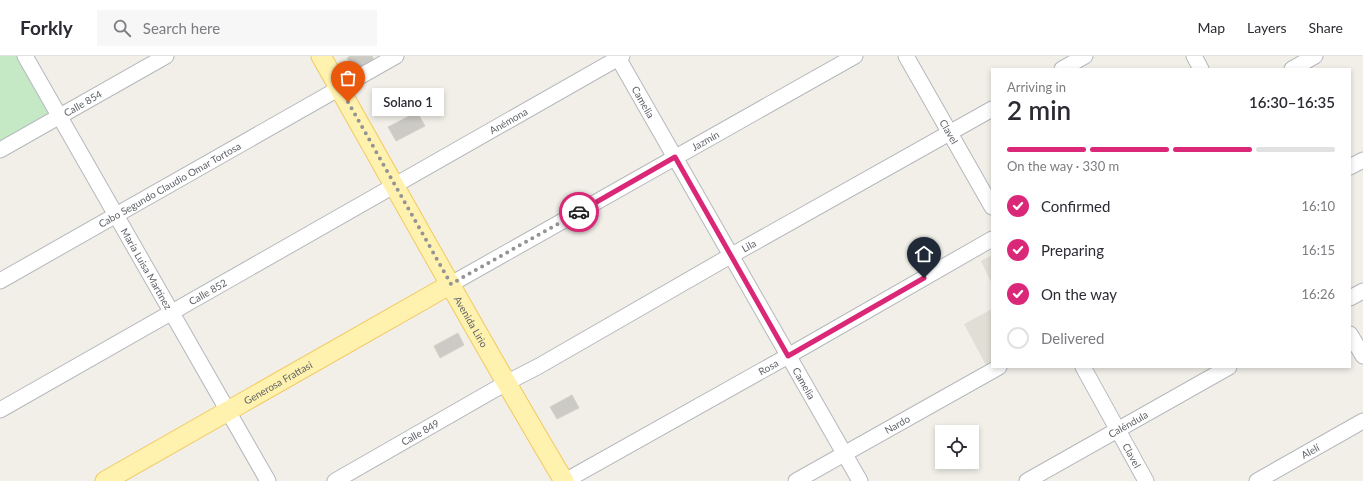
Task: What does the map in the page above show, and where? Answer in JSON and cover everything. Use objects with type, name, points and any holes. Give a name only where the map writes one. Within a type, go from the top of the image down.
[{"type":"main road","name":"Avenida Lirio","points":[[321,56],[506,383],[564,481]]},
{"type":"main road","name":"Generosa Frattasi","points":[[105,481],[451,284]]},
{"type":"street","name":"María Luisa Martínez","points":[[25,56],[268,481]]},
{"type":"street","name":"Calle 854","points":[[0,150],[166,56]]},
{"type":"street","name":"Cabo Segundo Claudio Omar Tortosa","points":[[0,281],[396,56]]},
{"type":"street","name":"Jazmín","points":[[451,284],[855,56]]},
{"type":"street","name":"Clavel","points":[[906,56],[991,205]]},
{"type":"street","points":[[1064,68],[1085,56]]},
{"type":"street","points":[[1194,56],[1200,68]]},
{"type":"street","points":[[1294,68],[1315,56]]},
{"type":"street","name":"Camelia","points":[[619,57],[860,481]]},
{"type":"street","name":"Anémona","points":[[394,186],[619,57]]},
{"type":"street","name":"Lila","points":[[506,383],[539,366],[732,255],[991,110]]},
{"type":"street","points":[[1351,166],[1363,160]]},
{"type":"street","name":"Calle 852","points":[[0,410],[394,186]]},
{"type":"street","name":"Rosa","points":[[564,481],[788,356],[991,240]]},
{"type":"street","points":[[1351,297],[1363,291]]},
{"type":"street","points":[[1351,336],[1363,356]]},
{"type":"street","name":"Nardo","points":[[796,481],[998,368]]},
{"type":"street","name":"Clavel","points":[[1084,368],[1146,481]]},
{"type":"street","name":"Caléndula","points":[[1027,481],[1227,368]]},
{"type":"street","name":"Calle 849","points":[[335,481],[506,383]]},
{"type":"street","name":"Alelí","points":[[1257,481],[1363,421]]},
{"type":"shaded area","points":[[991,256],[991,282],[981,261]]},
{"type":"shaded area","points":[[991,310],[991,362],[986,365],[964,324]]},
{"type":"green space","points":[[0,56],[18,56],[53,115],[0,144]]},
{"type":"building","points":[[350,56],[372,56],[374,60],[359,68],[352,66],[347,58]]},
{"type":"building","points":[[417,112],[425,126],[396,141],[388,127]]},
{"type":"building","points":[[458,333],[464,345],[440,358],[434,346]]},
{"type":"building","points":[[572,395],[579,408],[557,419],[550,407]]},
{"type":"way so far","points":[[348,102],[394,186],[451,284],[579,212]]},
{"type":"place","name":"Solano 1","points":[[348,102]]},
{"type":"route","points":[[579,212],[675,157],[788,356],[924,278]]}]
